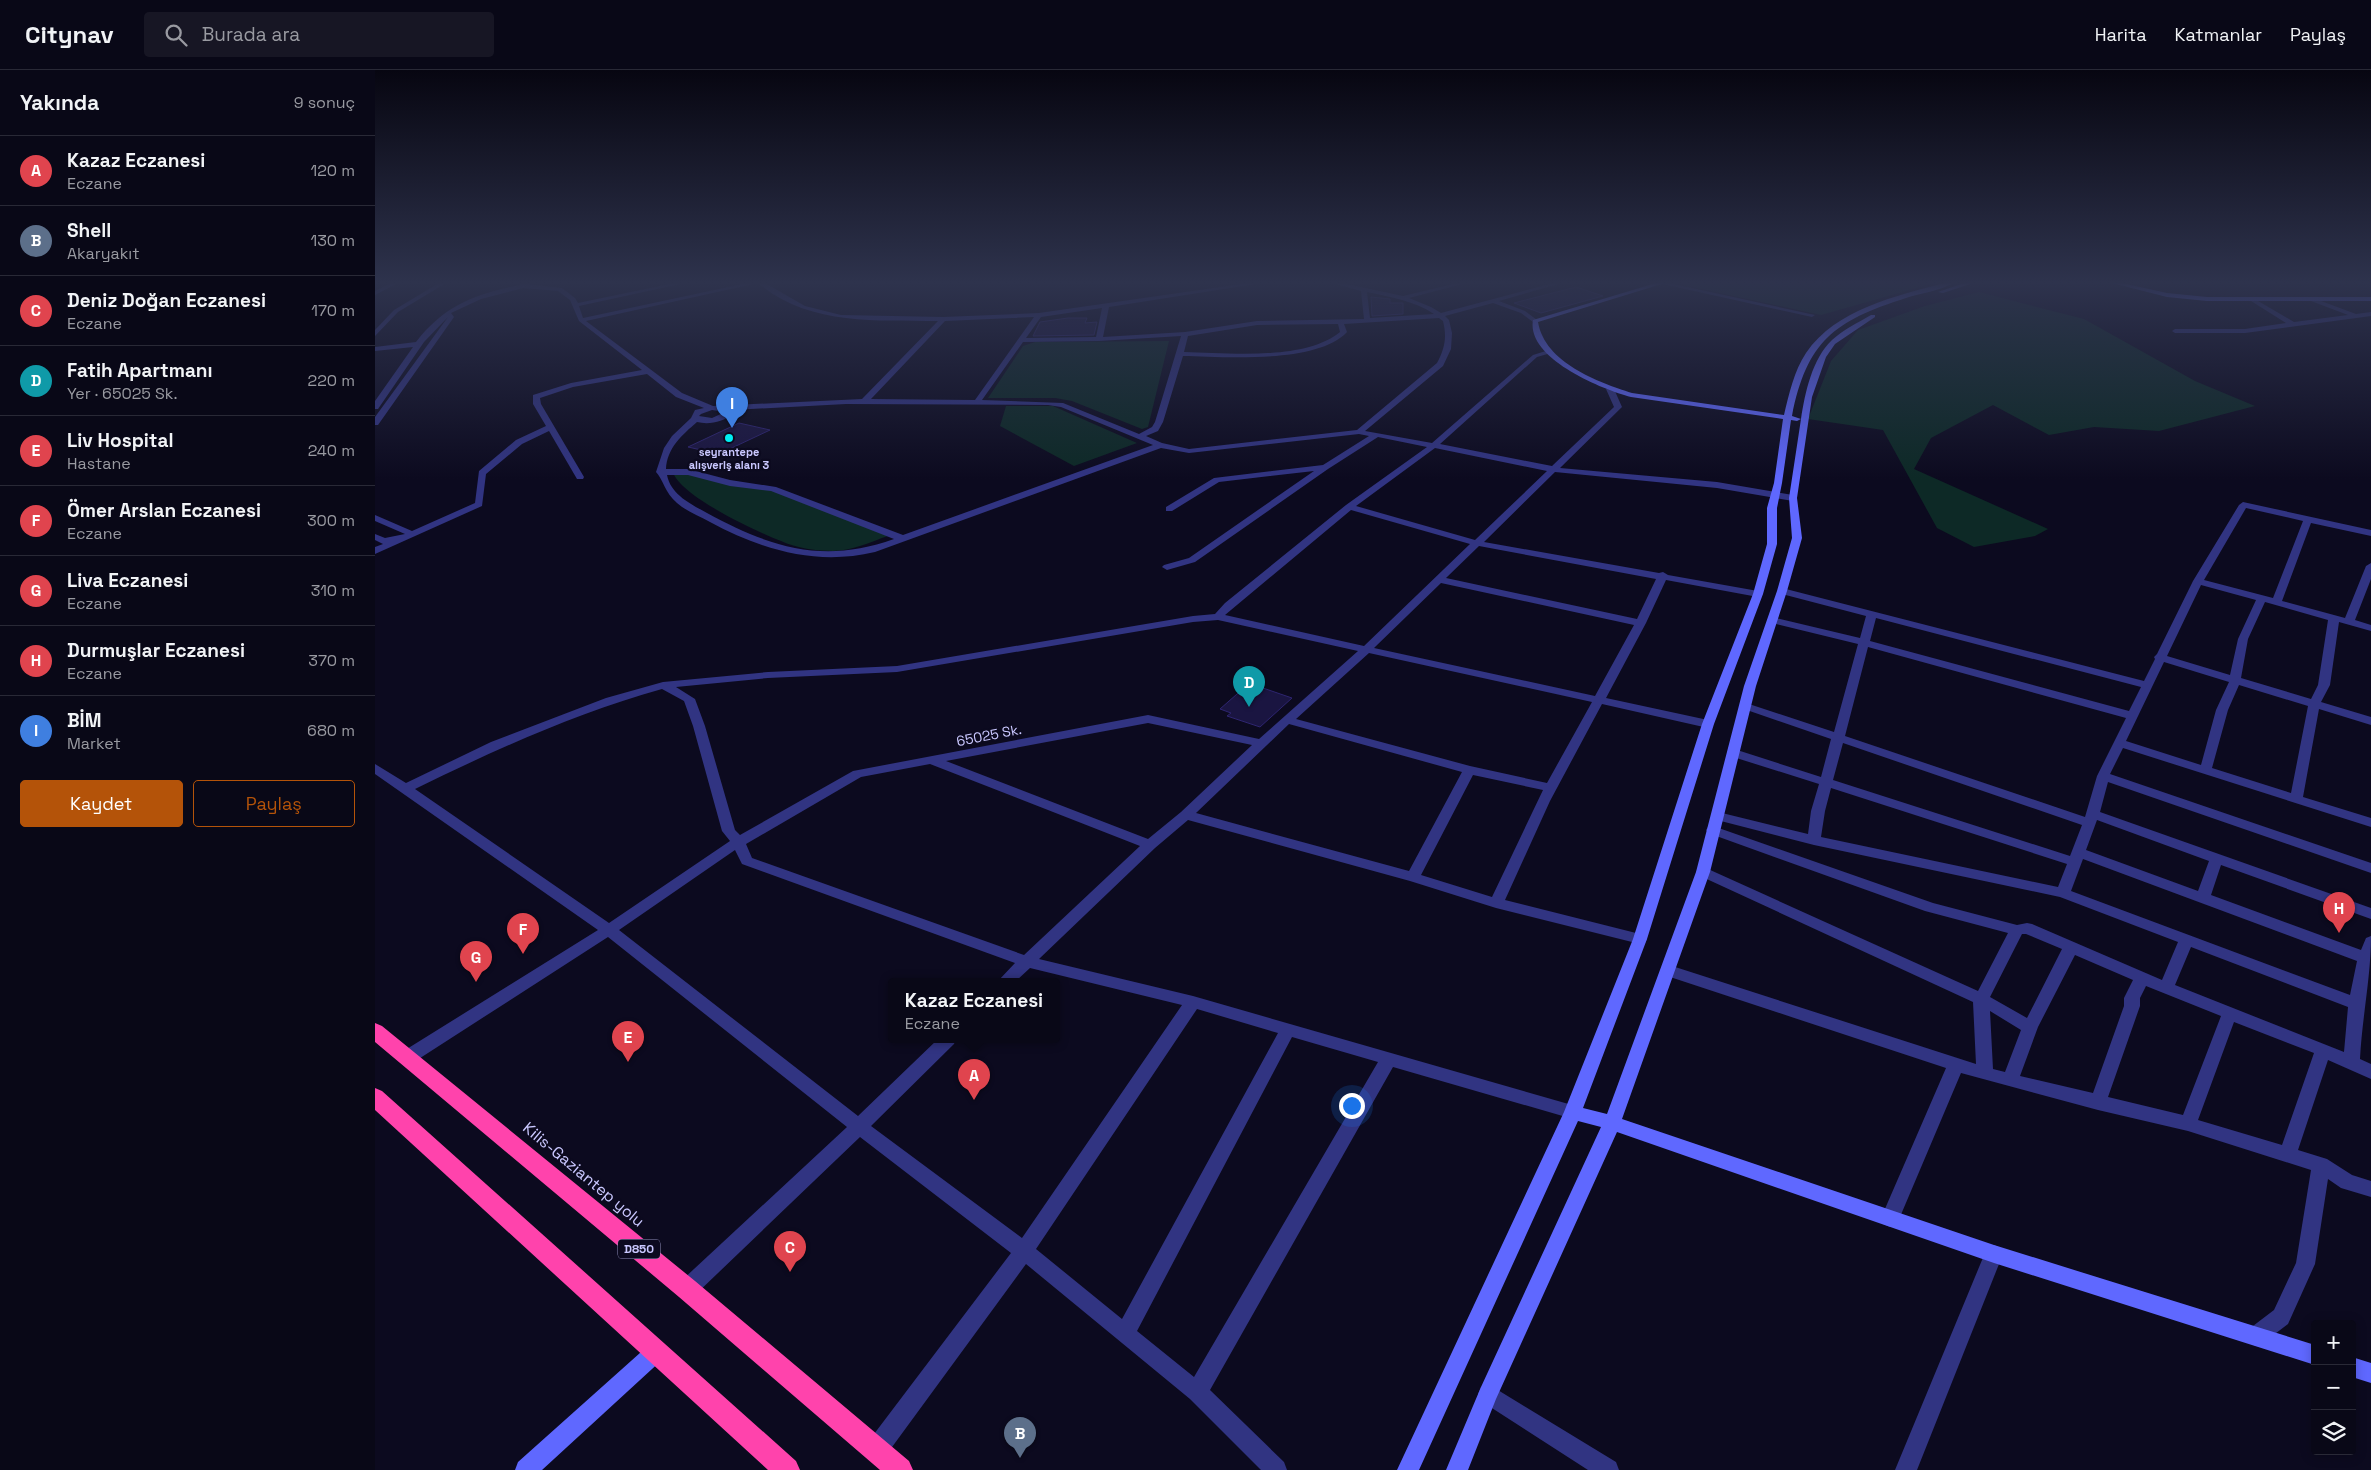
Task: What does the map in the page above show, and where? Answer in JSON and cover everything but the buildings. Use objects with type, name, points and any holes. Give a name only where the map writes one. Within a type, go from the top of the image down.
[{"type":"highway","name":"Kilis-Gaziantep yolu","points":[[375,1030],[687,1289],[900,1470]]},
{"type":"highway","points":[[375,1097],[787,1470]]},
{"type":"main road","points":[[1546,348],[1549,352],[1595,383],[1631,395],[1805,418]]},
{"type":"main road","points":[[1408,1470],[1573,1112],[1641,939],[1708,724],[1758,594],[1772,544],[1774,493],[1778,483],[1792,395],[1809,354],[1814,348]]},
{"type":"main road","points":[[1457,1470],[1488,1394],[1612,1123],[1669,971],[1703,872],[1735,753],[1745,706],[1797,538],[1793,498],[1808,397],[1823,357],[1829,348]]},
{"type":"main road","points":[[1573,1112],[1612,1123],[1994,1254],[2311,1354]]},
{"type":"main road","points":[[526,1470],[657,1351]]},
{"type":"main road","points":[[2356,1368],[2371,1373]]},
{"type":"street","points":[[375,407],[417,348]]},
{"type":"street","points":[[375,423],[429,348]]},
{"type":"street","points":[[619,348],[679,395],[712,408],[727,411],[785,404],[1048,402],[1063,405],[1160,445],[1189,450],[1359,432],[1554,469],[1591,474],[1722,484],[1793,498]]},
{"type":"street","points":[[865,402],[915,348]]},
{"type":"street","points":[[977,402],[1017,348]]},
{"type":"street","points":[[1141,436],[1155,429],[1159,422],[1181,348]]},
{"type":"street","points":[[1180,354],[1271,354],[1316,348]]},
{"type":"street","points":[[1359,432],[1440,364],[1448,348]]},
{"type":"street","points":[[1218,617],[1229,605],[1349,507],[1433,446],[1535,356],[1549,352]]},
{"type":"street","points":[[580,476],[537,404],[537,397],[571,385],[649,371]]},
{"type":"street","points":[[1009,978],[1150,845],[1186,815],[1261,742],[1366,650],[1619,407],[1610,389]]},
{"type":"street","points":[[679,395],[678,400],[695,417],[707,421]]},
{"type":"street","points":[[677,437],[679,432],[695,417],[712,408]]},
{"type":"street","points":[[727,411],[677,437],[667,447],[660,472],[664,484],[681,502],[737,534],[770,547],[806,554],[836,556],[872,550],[904,540],[1160,445]]},
{"type":"street","points":[[375,551],[388,547],[412,534],[479,504],[481,473],[519,442],[551,428]]},
{"type":"street","points":[[1167,567],[1192,560],[1325,467],[1376,435]]},
{"type":"street","points":[[1169,509],[1217,480],[1325,467]]},
{"type":"street","points":[[660,472],[688,472],[730,483],[773,489],[904,540]]},
{"type":"street","points":[[2063,893],[2091,819],[2103,776],[2148,685],[2159,657],[2198,581],[2243,505],[2371,533]]},
{"type":"street","points":[[1349,507],[1476,543],[1663,575],[1758,594]]},
{"type":"street","points":[[375,518],[412,534]]},
{"type":"street","points":[[2277,603],[2309,519]]},
{"type":"street","points":[[375,538],[384,541],[412,534]]},
{"type":"street","points":[[2349,622],[2371,566]]},
{"type":"street","points":[[1496,903],[1550,788],[1641,623],[1663,575]]},
{"type":"street","points":[[1439,580],[1641,623]]},
{"type":"street","points":[[2198,581],[2371,628]]},
{"type":"street","points":[[1782,591],[2148,685]]},
{"type":"street","points":[[2205,769],[2222,710],[2235,680],[2243,639],[2261,599]]},
{"type":"street","points":[[1813,840],[1872,613]]},
{"type":"street","points":[[405,788],[495,745],[610,700],[663,685],[768,675],[897,669],[1193,619],[1218,617],[1708,724]]},
{"type":"street","points":[[2296,798],[2307,750],[2314,704],[2324,685],[2333,618]]},
{"type":"street","points":[[1772,620],[1863,642],[2133,716]]},
{"type":"street","points":[[2159,657],[2371,721]]},
{"type":"street","points":[[663,685],[689,699],[699,726],[729,832],[738,842],[747,861],[1026,961],[1193,1002],[1573,1112]]},
{"type":"street","points":[[1745,706],[1839,739],[2216,860],[2371,914]]},
{"type":"street","name":"65025 Sk.","points":[[409,1057],[609,930],[738,842],[857,774],[935,761],[1148,719],[1261,742]]},
{"type":"street","points":[[1287,720],[1469,770],[1550,788]]},
{"type":"street","points":[[2120,743],[2371,823]]},
{"type":"street","points":[[1735,753],[2077,857],[2203,898],[2365,958]]},
{"type":"street","points":[[935,761],[1150,845]]},
{"type":"street","points":[[375,768],[609,930],[859,1127],[1024,1251],[1197,1392],[1275,1470]]},
{"type":"street","points":[[1413,877],[1469,770]]},
{"type":"street","points":[[2103,776],[2371,868]]},
{"type":"street","points":[[1186,815],[1413,877],[1496,903],[1641,939]]},
{"type":"street","points":[[1715,823],[1813,840],[2063,893],[2356,1004]]},
{"type":"street","points":[[1715,823],[1930,907],[2017,930],[2027,928],[2166,988],[2323,1050],[2371,1072]]},
{"type":"street","points":[[2203,898],[2216,860]]},
{"type":"street","points":[[1703,872],[1981,999],[2030,1026]]},
{"type":"street","points":[[1985,1074],[1981,999],[2017,930]]},
{"type":"street","points":[[2166,988],[2186,941]]},
{"type":"street","points":[[2351,1064],[2356,1004],[2365,958],[2371,942]]},
{"type":"street","points":[[2010,1080],[2030,1026],[2071,947]]},
{"type":"street","points":[[1669,971],[1985,1074],[2188,1124],[2287,1154],[2321,1165],[2347,1182],[2371,1189]]},
{"type":"street","points":[[2098,1103],[2132,1006],[2131,998],[2142,977]]},
{"type":"street","points":[[876,1450],[1024,1251],[1193,1002]]},
{"type":"street","points":[[2188,1124],[2229,1012]]},
{"type":"street","points":[[1125,1334],[1289,1030]]},
{"type":"street","points":[[687,1289],[859,1127],[944,1043]]},
{"type":"street","points":[[2287,1154],[2323,1050]]},
{"type":"street","points":[[1197,1392],[1389,1059]]},
{"type":"street","points":[[1890,1218],[1956,1065]]},
{"type":"street","points":[[2256,1336],[2281,1317],[2305,1264],[2321,1165]]},
{"type":"street","points":[[1906,1470],[1994,1254]]},
{"type":"street","points":[[1488,1394],[1608,1470]]},
{"type":"green space","points":[[1021,348],[1167,348],[1148,427],[1142,429],[1072,401],[1055,398],[988,398]]},
{"type":"green space","points":[[1842,348],[2137,348],[2195,381],[2255,406],[2159,431],[2094,427],[2049,435],[1993,405],[1931,438],[1914,469],[2048,529],[2035,536],[1974,547],[1937,528],[1883,430],[1808,419],[1831,361]]},
{"type":"green space","points":[[1006,406],[1053,406],[1137,443],[1074,466],[1000,426]]},
{"type":"green space","points":[[673,472],[772,488],[888,536],[840,551],[807,549],[793,546],[755,530],[704,502],[689,492]]},
{"type":"place","name":"BİM","points":[[732,428]]},
{"type":"place","name":"seyrantepe alışveriş alanı 3","points":[[729,438]]},
{"type":"place","name":"Fatih Apartmanı","points":[[1249,707]]},
{"type":"place","name":"Durmuşlar Eczanesi","points":[[2339,933]]},
{"type":"place","name":"Ömer Arslan Eczanesi","points":[[523,954]]},
{"type":"place","name":"Liva Eczanesi","points":[[476,982]]},
{"type":"place","name":"Liv Hospital","points":[[628,1062]]},
{"type":"place","name":"Kazaz Eczanesi","points":[[974,1100]]},
{"type":"place","name":"Deniz Doğan Eczanesi","points":[[790,1272]]},
{"type":"place","name":"Shell","points":[[1020,1458]]}]
